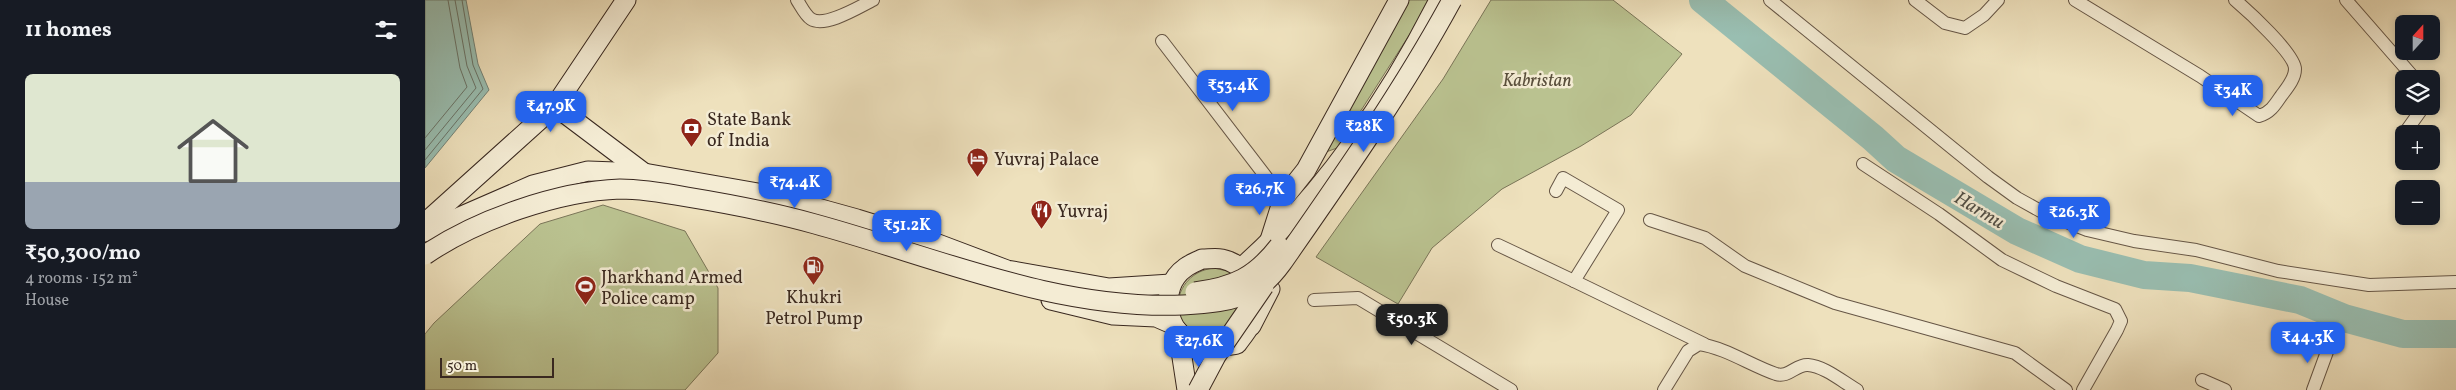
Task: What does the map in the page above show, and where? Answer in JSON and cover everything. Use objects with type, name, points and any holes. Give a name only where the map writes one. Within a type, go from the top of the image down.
[{"type":"main road","points":[[428,215],[555,106],[626,0]]},
{"type":"main road","points":[[1268,244],[1283,199],[1306,170],[1399,0]]},
{"type":"main road","points":[[1241,268],[1299,213],[1372,114],[1421,36],[1439,0]]},
{"type":"main road","points":[[425,241],[438,232],[531,194],[596,181],[646,180],[795,209],[979,266],[1034,281],[1079,290],[1113,294],[1176,294],[1219,288],[1253,274],[1264,265],[1296,225],[1365,132],[1411,62],[1445,0]]},
{"type":"main road","points":[[1191,390],[1267,280],[1282,263],[1390,106],[1454,0]]},
{"type":"main road","points":[[1206,390],[1222,364],[1251,326],[1270,289],[1382,129],[1454,0]]},
{"type":"main road","points":[[555,106],[644,173]]},
{"type":"main road","points":[[425,232],[533,184],[588,172],[644,173],[792,201],[938,244],[1007,270],[1109,288],[1171,284]]},
{"type":"main road","points":[[425,254],[501,215],[587,193],[621,189],[645,190],[753,208],[816,224],[922,257],[1066,296],[1164,306],[1197,304],[1242,295],[1267,280]]},
{"type":"main road","points":[[425,262],[434,255],[504,221],[596,197],[645,199],[726,211],[796,227],[911,262],[1113,315],[1156,317],[1175,328],[1195,344],[1216,348],[1237,344]]},
{"type":"main road","points":[[1191,390],[1167,304],[1171,284],[1183,268],[1202,259],[1223,259],[1241,268],[1254,285],[1257,306],[1251,326]]},
{"type":"street","points":[[797,0],[810,18],[818,21],[834,18],[873,0]]},
{"type":"street","points":[[1770,0],[1989,177],[2017,198],[2044,213],[2087,230],[2134,241],[2195,250],[2278,271],[2331,280],[2369,285],[2456,282]]},
{"type":"street","points":[[1915,0],[1945,23],[1965,28],[1979,20],[1998,0]]},
{"type":"street","points":[[2075,0],[2200,76],[2259,116],[2271,110],[2294,78],[2295,68],[2293,61],[2271,34],[2235,0]]},
{"type":"street","points":[[2346,0],[2407,70]]},
{"type":"street","points":[[1162,41],[1283,199]]},
{"type":"street","points":[[1863,164],[1939,214],[2002,260],[2056,286],[2115,309],[2121,321],[2083,390]]},
{"type":"street","points":[[1556,192],[1563,178],[1618,210],[1574,281]]},
{"type":"street","points":[[1650,220],[1705,238],[1745,266],[1809,294],[2015,353],[2066,390]]},
{"type":"street","points":[[1498,245],[1704,344],[1776,374],[1787,374],[1804,366],[1814,366],[1857,390]]},
{"type":"street","points":[[1314,300],[1358,298],[1511,390]]},
{"type":"street","points":[[1664,390],[1688,351],[1693,346],[1704,344]]},
{"type":"street","points":[[2313,390],[2329,349]]},
{"type":"street","points":[[2202,380],[2225,390]]},
{"type":"green space","points":[[1409,0],[1428,0],[1415,26],[1337,148],[1326,152]]},
{"type":"green space","name":"Kabristan","points":[[1491,0],[1613,0],[1682,54],[1631,115],[1581,146],[1502,189],[1432,248],[1398,304],[1316,257],[1443,79]]},
{"type":"green space","name":"Jharkhand Armed Police camp","points":[[603,205],[685,231],[718,288],[718,353],[685,390],[425,390],[425,334],[434,323],[540,224]]},
{"type":"green space","points":[[1214,268],[1231,272],[1244,284],[1232,337],[1208,340],[1192,334],[1184,326],[1179,315],[1178,303],[1181,291],[1188,280],[1199,272]]},
{"type":"water","points":[[425,0],[466,0],[478,64],[489,90],[425,168]]},
{"type":"waterway","name":"Harmu","points":[[1703,0],[1873,138],[1896,159],[2017,231],[2080,259],[2144,275],[2190,278],[2300,300],[2344,318],[2403,334],[2456,334]]},
{"type":"place","name":"State Bank of India","points":[[691,148]]},
{"type":"place","name":"Yuvraj Palace","points":[[978,178]]},
{"type":"place","name":"Yuvraj","points":[[1041,230]]},
{"type":"place","name":"Khukri Petrol Pump","points":[[814,286]]},
{"type":"place","name":"Jharkhand Armed Police camp","points":[[585,306]]}]
